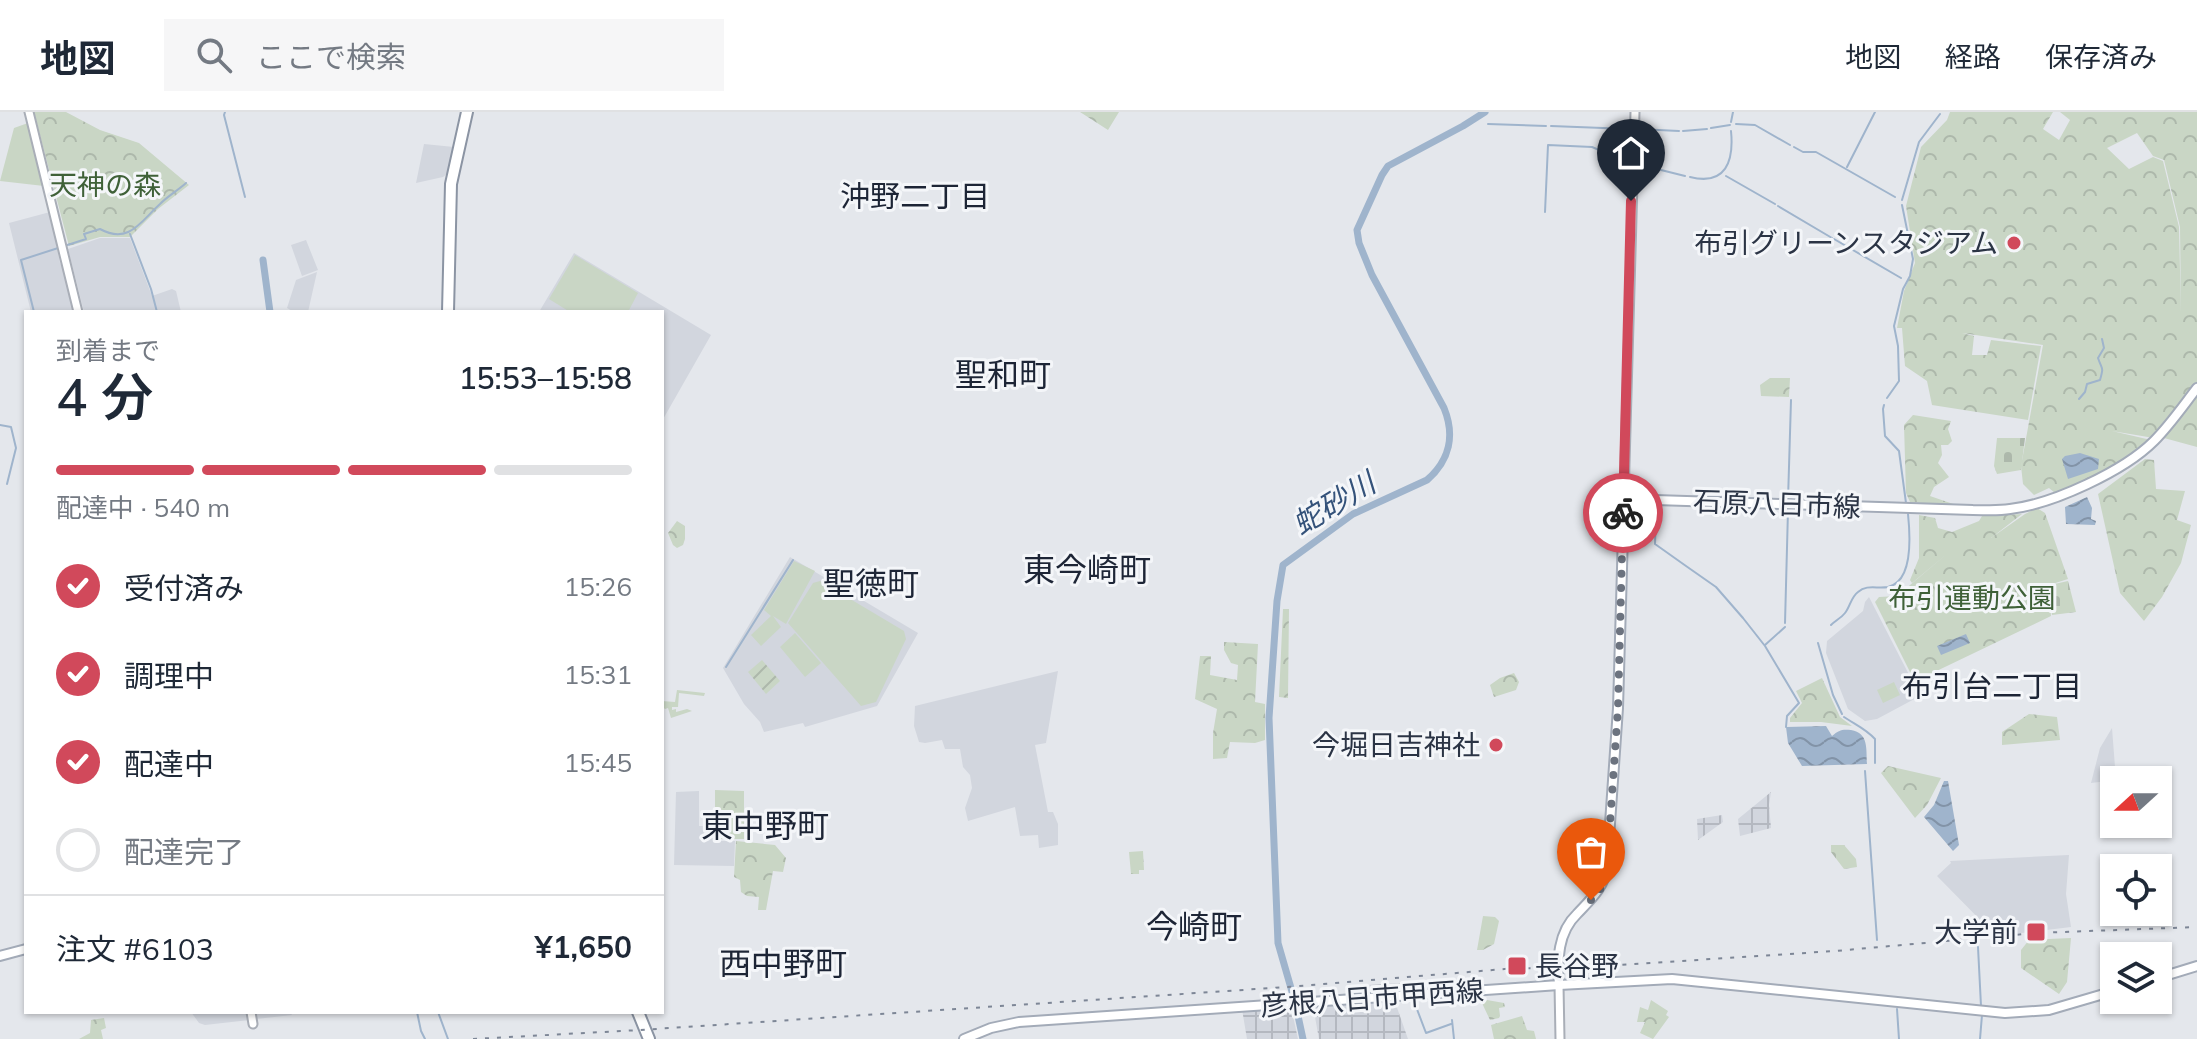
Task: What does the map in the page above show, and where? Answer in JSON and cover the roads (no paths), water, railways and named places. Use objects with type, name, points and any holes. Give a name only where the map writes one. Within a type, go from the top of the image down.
[{"type":"highway","points":[[448,310],[451,184],[467,112]]},
{"type":"highway","points":[[639,1014],[649,1039]]},
{"type":"main road","points":[[29,112],[78,310]]},
{"type":"main road","points":[[1560,1039],[1558,969],[1561,939],[1575,915],[1601,888],[1607,867],[1618,708],[1635,112]]},
{"type":"main road","name":"石原八日市線","points":[[1624,499],[1942,510],[2025,507],[2098,479],[2130,462],[2156,440],[2197,388]]},
{"type":"main road","points":[[0,956],[24,950]]},
{"type":"main road","points":[[2172,974],[2197,966]]},
{"type":"main road","name":"彦根八日市甲西線","points":[[964,1039],[991,1028],[1019,1022],[1672,979],[2005,1013],[2049,1010],[2100,995]]},
{"type":"main road","points":[[251,1014],[253,1024]]},
{"type":"water","points":[[2080,453],[2099,459],[2098,469],[2068,479],[2062,459]]},
{"type":"water","points":[[2087,497],[2095,525],[2066,524],[2065,507]]},
{"type":"water","points":[[1966,634],[1970,643],[1941,655],[1937,646]]},
{"type":"water","points":[[1826,726],[1832,736],[1845,730],[1861,734],[1867,764],[1802,766],[1788,743],[1786,727]]},
{"type":"water","points":[[1944,781],[1948,781],[1959,845],[1953,851],[1924,817],[1934,805]]},
{"type":"waterway","points":[[225,112],[245,197]]},
{"type":"waterway","name":"蛇砂川","points":[[1303,1039],[1278,943],[1269,718],[1277,601],[1283,565],[1353,514],[1427,480],[1445,456],[1450,437],[1444,408],[1372,275],[1357,230],[1388,166],[1485,112]]},
{"type":"waterway","points":[[1731,122],[1733,112]]},
{"type":"waterway","points":[[1847,167],[1875,112]]},
{"type":"waterway","points":[[1902,200],[1919,142],[1940,114]]},
{"type":"waterway","points":[[1488,124],[1546,126]]},
{"type":"waterway","points":[[1736,124],[1755,125],[1790,145]]},
{"type":"waterway","points":[[1711,128],[1730,125]]},
{"type":"waterway","points":[[1551,126],[1629,129]]},
{"type":"waterway","points":[[1638,129],[1679,131]]},
{"type":"waterway","points":[[1683,131],[1707,129]]},
{"type":"waterway","points":[[1690,177],[1712,178],[1725,169],[1731,152],[1731,131]]},
{"type":"waterway","points":[[1545,212],[1548,145],[1592,147],[1616,157],[1630,157]]},
{"type":"waterway","points":[[1794,147],[1803,152],[1816,152],[1895,197]]},
{"type":"waterway","points":[[1638,159],[1661,170],[1685,176]]},
{"type":"waterway","points":[[1726,176],[1775,204]]},
{"type":"waterway","points":[[34,310],[21,260],[86,239],[84,234],[100,229],[110,233],[127,233],[186,183]]},
{"type":"waterway","points":[[1887,398],[1899,381],[1894,326],[1913,259],[1902,205]]},
{"type":"waterway","points":[[1778,206],[1832,238]]},
{"type":"waterway","points":[[130,234],[156,310]]},
{"type":"waterway","points":[[1834,239],[1901,278]]},
{"type":"waterway","points":[[263,260],[270,310]]},
{"type":"waterway","points":[[2079,399],[2087,384],[2100,380],[2102,370],[2098,358],[2104,348],[2102,339]]},
{"type":"waterway","points":[[1788,500],[1791,400]]},
{"type":"waterway","points":[[1884,405],[1885,436],[1899,451],[1906,503]]},
{"type":"waterway","points":[[0,425],[11,427],[16,448],[7,484]]},
{"type":"waterway","points":[[1785,623],[1788,510]]},
{"type":"waterway","points":[[1831,625],[1845,613],[1861,590],[1888,587],[1902,576],[1908,555],[1908,514]]},
{"type":"waterway","points":[[1656,516],[1655,544],[1686,566]]},
{"type":"waterway","points":[[726,667],[793,560]]},
{"type":"waterway","points":[[1686,566],[1716,587],[1765,646],[1799,703],[1787,716],[1786,727]]},
{"type":"waterway","points":[[1765,645],[1785,627]]},
{"type":"waterway","points":[[1818,643],[1833,695],[1842,714]]},
{"type":"waterway","points":[[1844,717],[1875,739],[1875,763]]},
{"type":"waterway","points":[[1865,771],[1877,940]]},
{"type":"waterway","points":[[1978,947],[1981,1006]]},
{"type":"waterway","points":[[1415,1004],[1426,1033],[1451,1024]]},
{"type":"waterway","points":[[1897,1009],[1899,1039]]},
{"type":"waterway","points":[[417,1014],[425,1039]]},
{"type":"waterway","points":[[439,1014],[448,1039]]},
{"type":"waterway","points":[[1980,1039],[1982,1015]]},
{"type":"waterway","points":[[1452,1020],[1454,1039]]},
{"type":"railway","points":[[473,1039],[1287,987],[1517,968],[1558,969],[1835,951],[2036,933],[2197,927]]},
{"type":"place","name":"布引グリーンスタジアム","points":[[2014,243]]},
{"type":"place","name":"今堀日吉神社","points":[[1496,745]]},
{"type":"place","name":"大学前","points":[[2036,932]]},
{"type":"place","name":"長谷野","points":[[1517,966]]},
{"type":"district","name":"沖野二丁目","points":[[915,197]]},
{"type":"district","name":"聖和町","points":[[1003,375]]},
{"type":"district","name":"東今崎町","points":[[1087,570]]},
{"type":"district","name":"聖徳町","points":[[871,584]]},
{"type":"district","name":"布引台二丁目","points":[[1992,687]]},
{"type":"district","name":"東中野町","points":[[765,826]]},
{"type":"district","name":"今崎町","points":[[1194,927]]},
{"type":"district","name":"西中野町","points":[[783,964]]},
{"type":"park label","name":"天神の森","points":[[105,185]]},
{"type":"park label","name":"布引運動公園","points":[[1972,598]]}]
